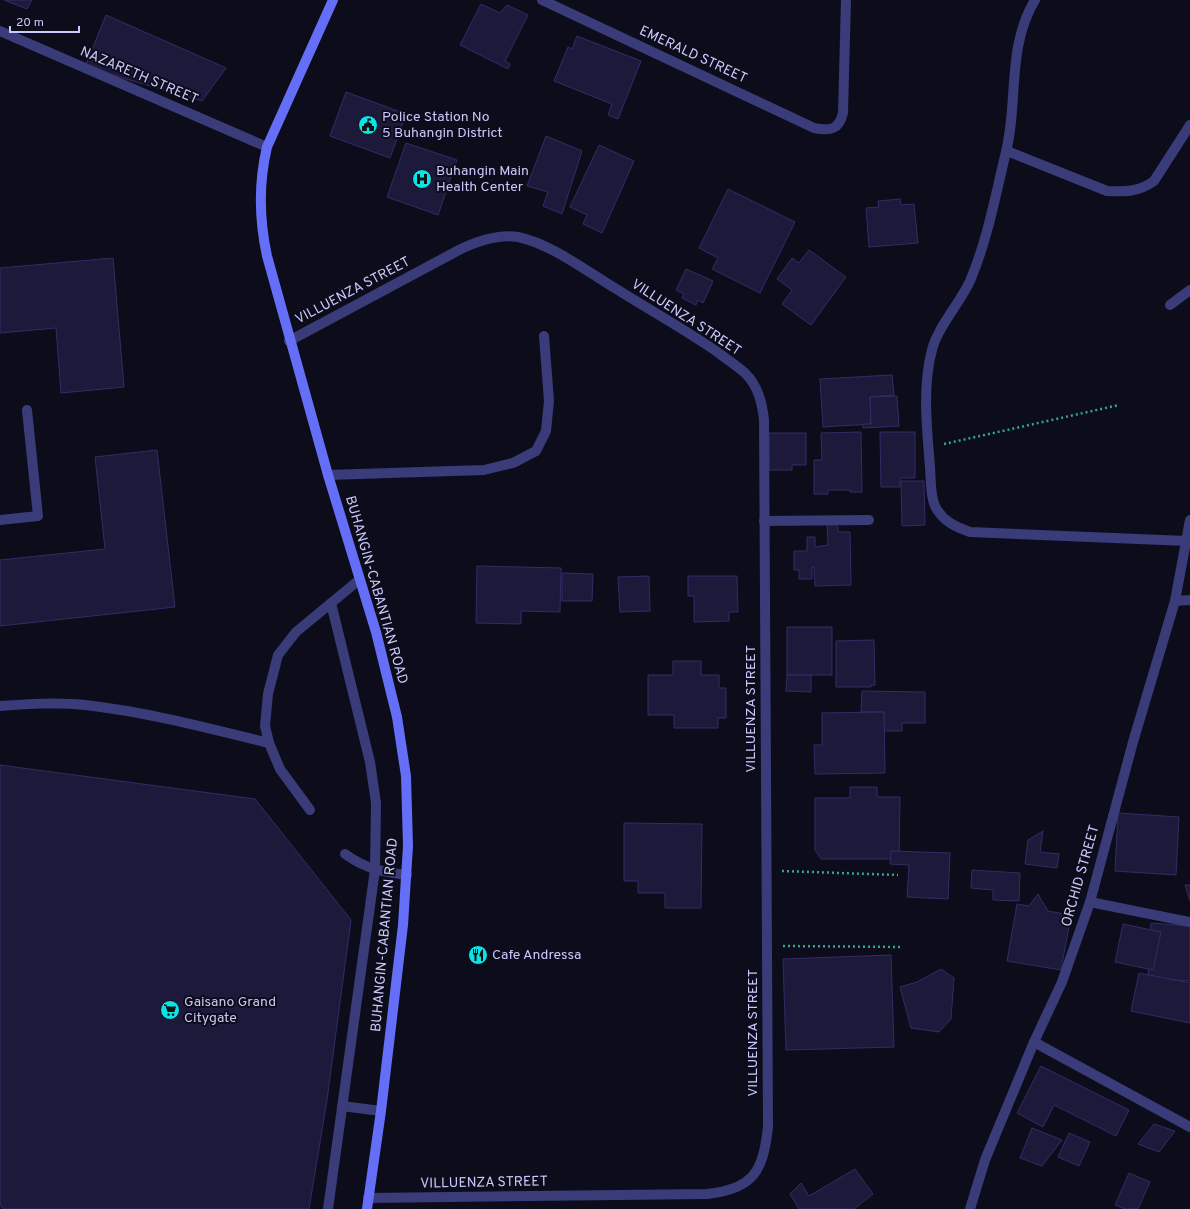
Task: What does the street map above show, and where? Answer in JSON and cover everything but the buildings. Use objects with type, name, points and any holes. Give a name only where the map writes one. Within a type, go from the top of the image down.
[{"type":"main road","name":"BUHANGIN-CABANTIAN ROAD","points":[[333,0],[267,147],[262,169],[260,195],[261,228],[289,341],[358,580],[376,632],[397,717],[406,776],[408,819],[407,876],[382,1111],[367,1209]]},
{"type":"street","name":"EMERALD STREET","points":[[542,0],[814,128],[824,130],[834,128],[841,122],[843,113],[846,0]]},
{"type":"street","points":[[1035,0],[1026,14],[1017,47],[1012,113],[1007,151],[981,253],[958,304],[932,347],[926,385],[928,447],[934,505],[948,522],[970,532],[1187,541]]},
{"type":"street","name":"NAZARETH STREET","points":[[0,31],[267,147]]},
{"type":"street","points":[[1007,151],[1107,191],[1124,192],[1147,186],[1154,181],[1190,125]]},
{"type":"street","name":"VILLUENZA STREET","points":[[289,341],[476,242],[495,238],[518,237],[538,244],[703,342],[745,374],[757,389],[762,404],[768,1127],[765,1153],[757,1171],[742,1185],[726,1192],[707,1194],[368,1198]]},
{"type":"street","points":[[1170,305],[1190,290]]},
{"type":"street","points":[[328,475],[484,470],[513,463],[536,451],[546,431],[549,401],[544,336]]},
{"type":"street","points":[[0,520],[38,516],[27,410]]},
{"type":"street","points":[[764,521],[869,520]]},
{"type":"street","name":"ORCHID STREET","points":[[970,1209],[985,1160],[1034,1042],[1062,982],[1090,902],[1133,742],[1175,601],[1190,520]]},
{"type":"street","points":[[310,810],[280,769],[269,743],[265,726],[265,708],[272,672],[278,655],[296,632],[358,580]]},
{"type":"street","points":[[1175,601],[1190,600]]},
{"type":"street","points":[[328,1209],[375,870],[376,803],[371,769],[331,603]]},
{"type":"street","points":[[0,706],[33,704],[84,705],[188,723],[269,743]]},
{"type":"street","points":[[345,854],[359,864],[375,870],[407,876]]},
{"type":"street","points":[[1090,902],[1190,922]]},
{"type":"street","points":[[1034,1042],[1190,1127]]},
{"type":"street","points":[[342,1106],[382,1111]]},
{"type":"path","points":[[928,447],[1119,405]]},
{"type":"path","points":[[766,871],[898,876]]},
{"type":"path","points":[[767,946],[903,947]]},
{"type":"place","name":"Police Station No 5 Buhangin District","points":[[368,125]]},
{"type":"place","name":"Buhangin Main Health Center","points":[[422,179]]},
{"type":"place","name":"Cafe Andressa","points":[[478,955]]},
{"type":"place","name":"Gaisano Grand Citygate","points":[[170,1010]]}]
